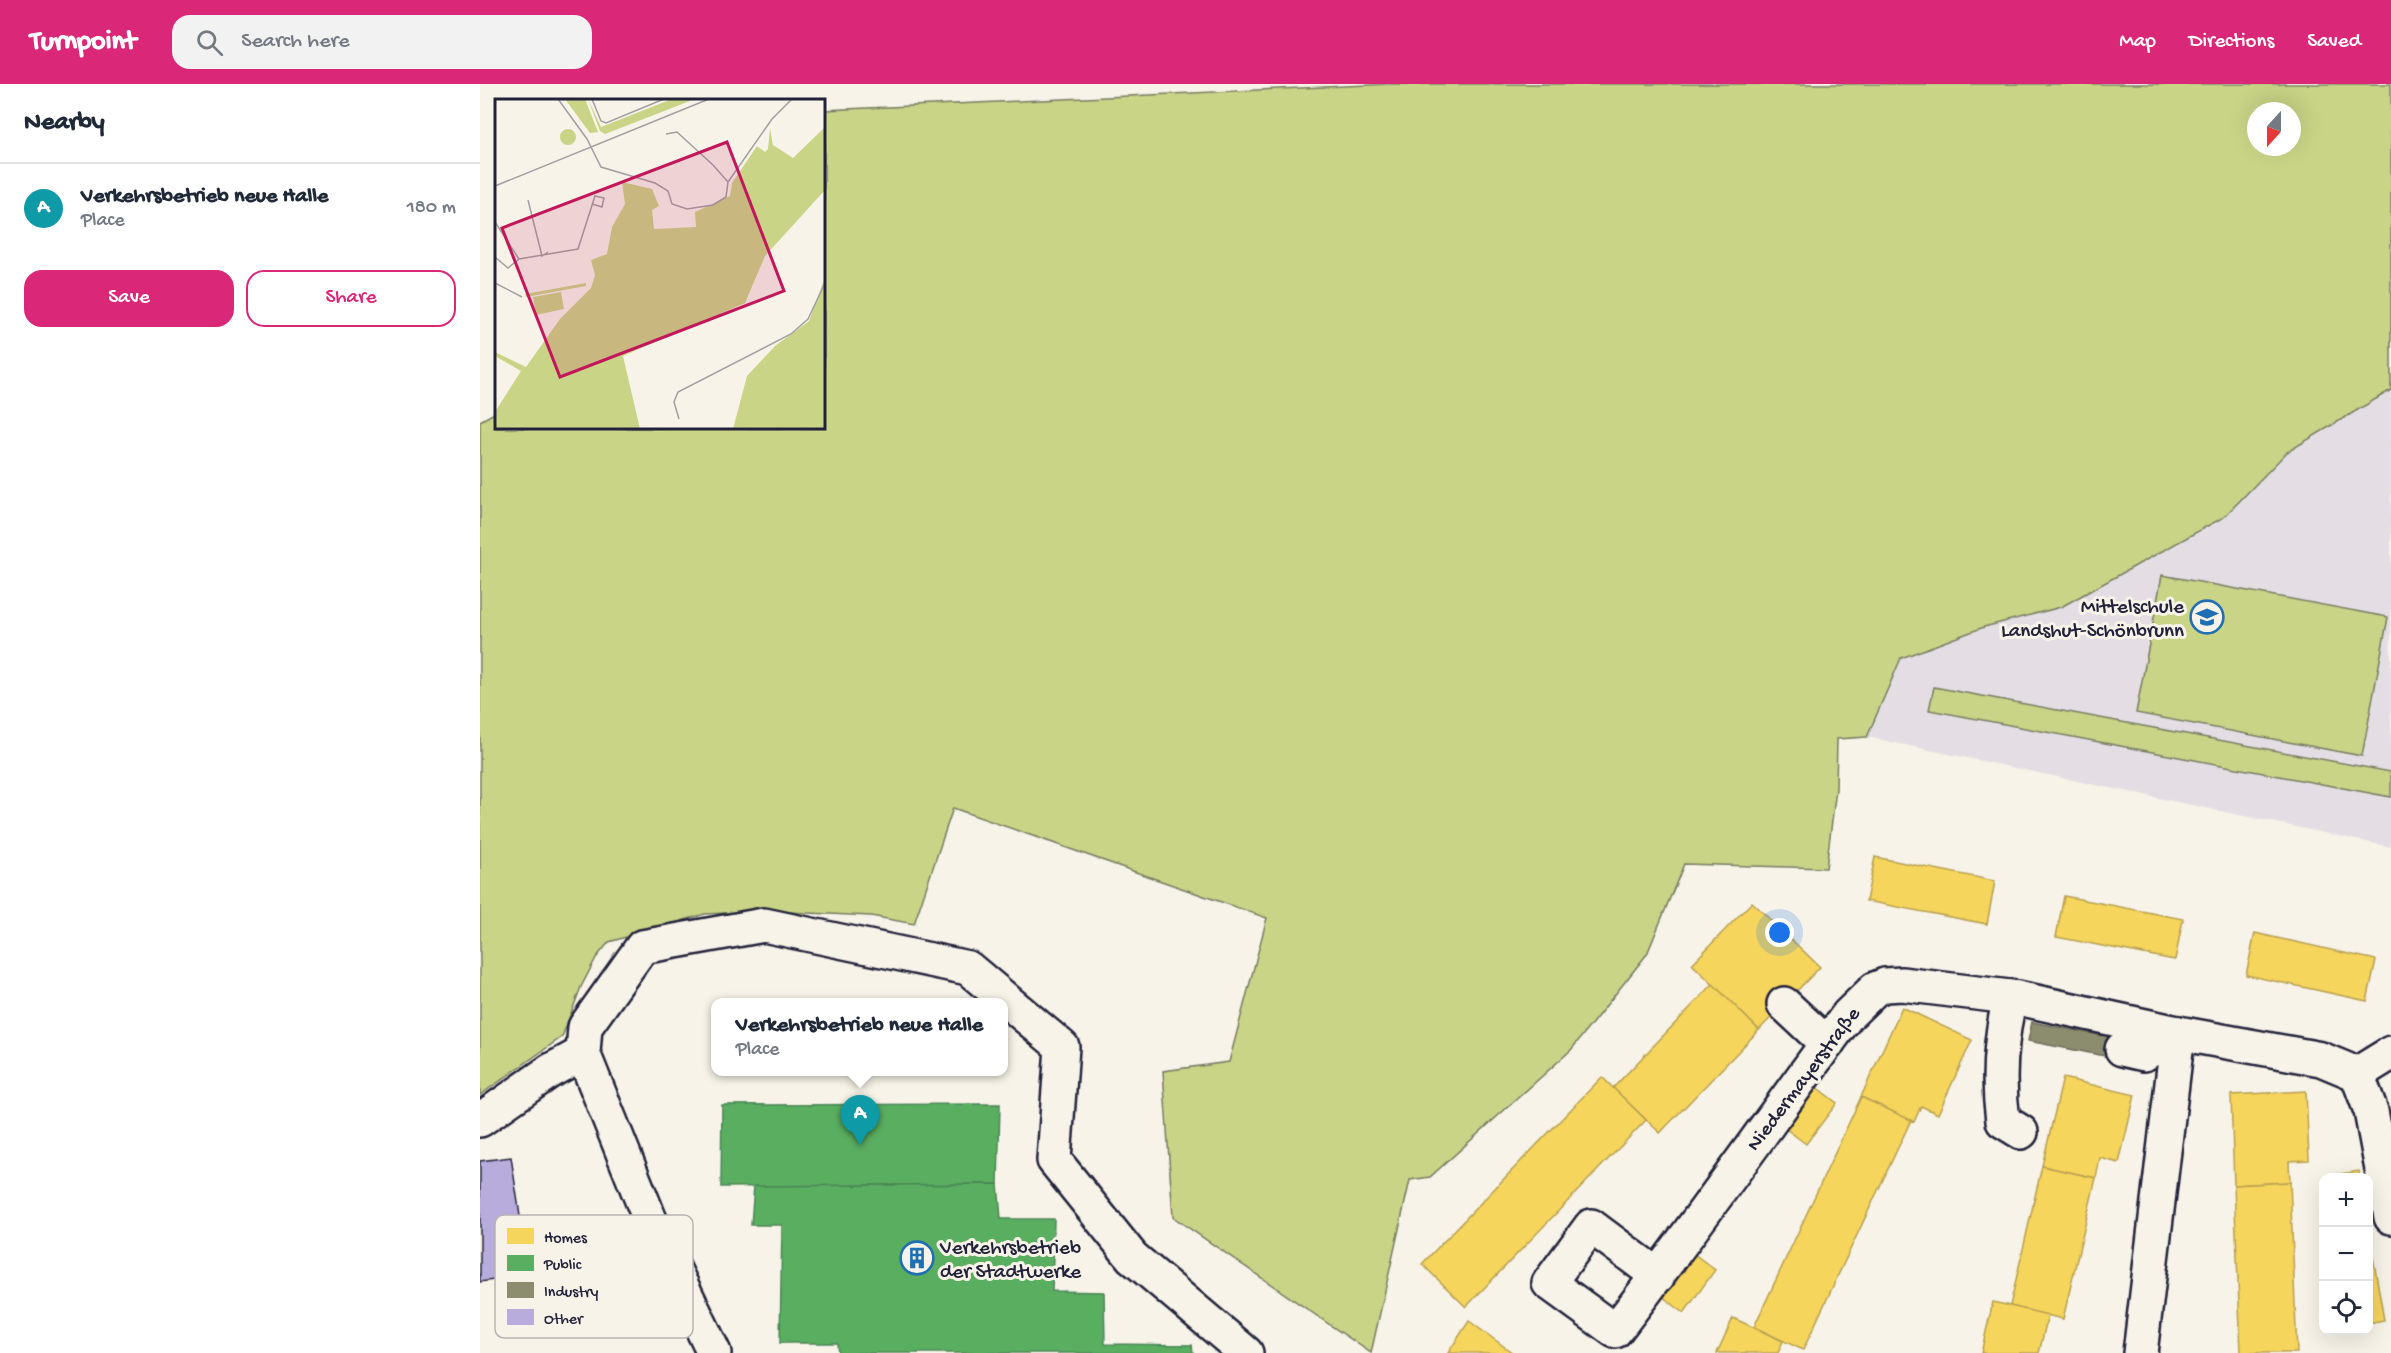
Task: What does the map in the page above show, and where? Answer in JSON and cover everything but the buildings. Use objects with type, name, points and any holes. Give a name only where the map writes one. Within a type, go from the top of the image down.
[{"type":"street","points":[[648,1215],[583,1053],[585,1027],[642,947],[764,925],[968,968],[1004,998]]},
{"type":"street","name":"Niedermayerstraße","points":[[1658,1276],[1748,1148],[1861,1000],[1885,985],[2010,997],[2178,1033],[2321,1059],[2357,1074]]},
{"type":"street","points":[[2010,997],[2004,1022],[1998,1085],[2003,1121],[2021,1132]]},
{"type":"street","points":[[1008,1002],[1062,1047],[1054,1160],[1132,1257],[1246,1353]]},
{"type":"street","points":[[1784,1004],[1827,1044]]},
{"type":"street","points":[[2122,1049],[2144,1054],[2178,1033]]},
{"type":"street","points":[[2140,1353],[2178,1033]]},
{"type":"street","points":[[480,1120],[550,1071],[583,1053]]},
{"type":"street","points":[[2391,1053],[2357,1074],[2371,1111],[2391,1217]]},
{"type":"street","points":[[693,1309],[714,1353]]},
{"type":"shaded area","name":"Mittelschule Landshut-Schönbrunn","points":[[2391,390],[2391,847],[1867,737],[1901,658],[1984,627],[2061,607],[2224,517],[2287,452]]},
{"type":"green space","points":[[1390,84],[2391,84],[2391,390],[2287,452],[2224,517],[2061,607],[1984,627],[1901,658],[1867,737],[1837,739],[1836,789],[1826,868],[1684,864],[1647,954],[1571,1050],[1430,1177],[1410,1180],[1371,1353],[1173,1217],[1163,1071],[1229,1062],[1267,918],[953,808],[914,924],[871,916],[767,911],[705,914],[609,942],[596,958],[581,987],[562,1037],[480,1095],[480,421],[495,413],[495,429],[825,429],[825,110]]},
{"type":"green space","points":[[2162,575],[2388,617],[2362,756],[2136,713]]},
{"type":"green space","points":[[1934,687],[2391,772],[2391,797],[1929,710]]},
{"type":"place","name":"Mittelschule Landshut-Schönbrunn","points":[[2207,617]]},
{"type":"place","name":"Verkehrsbetrieb neue Halle","points":[[860,1145]]},
{"type":"place","name":"Verkehrsbetrieb der Stadtwerke","points":[[917,1258]]}]
